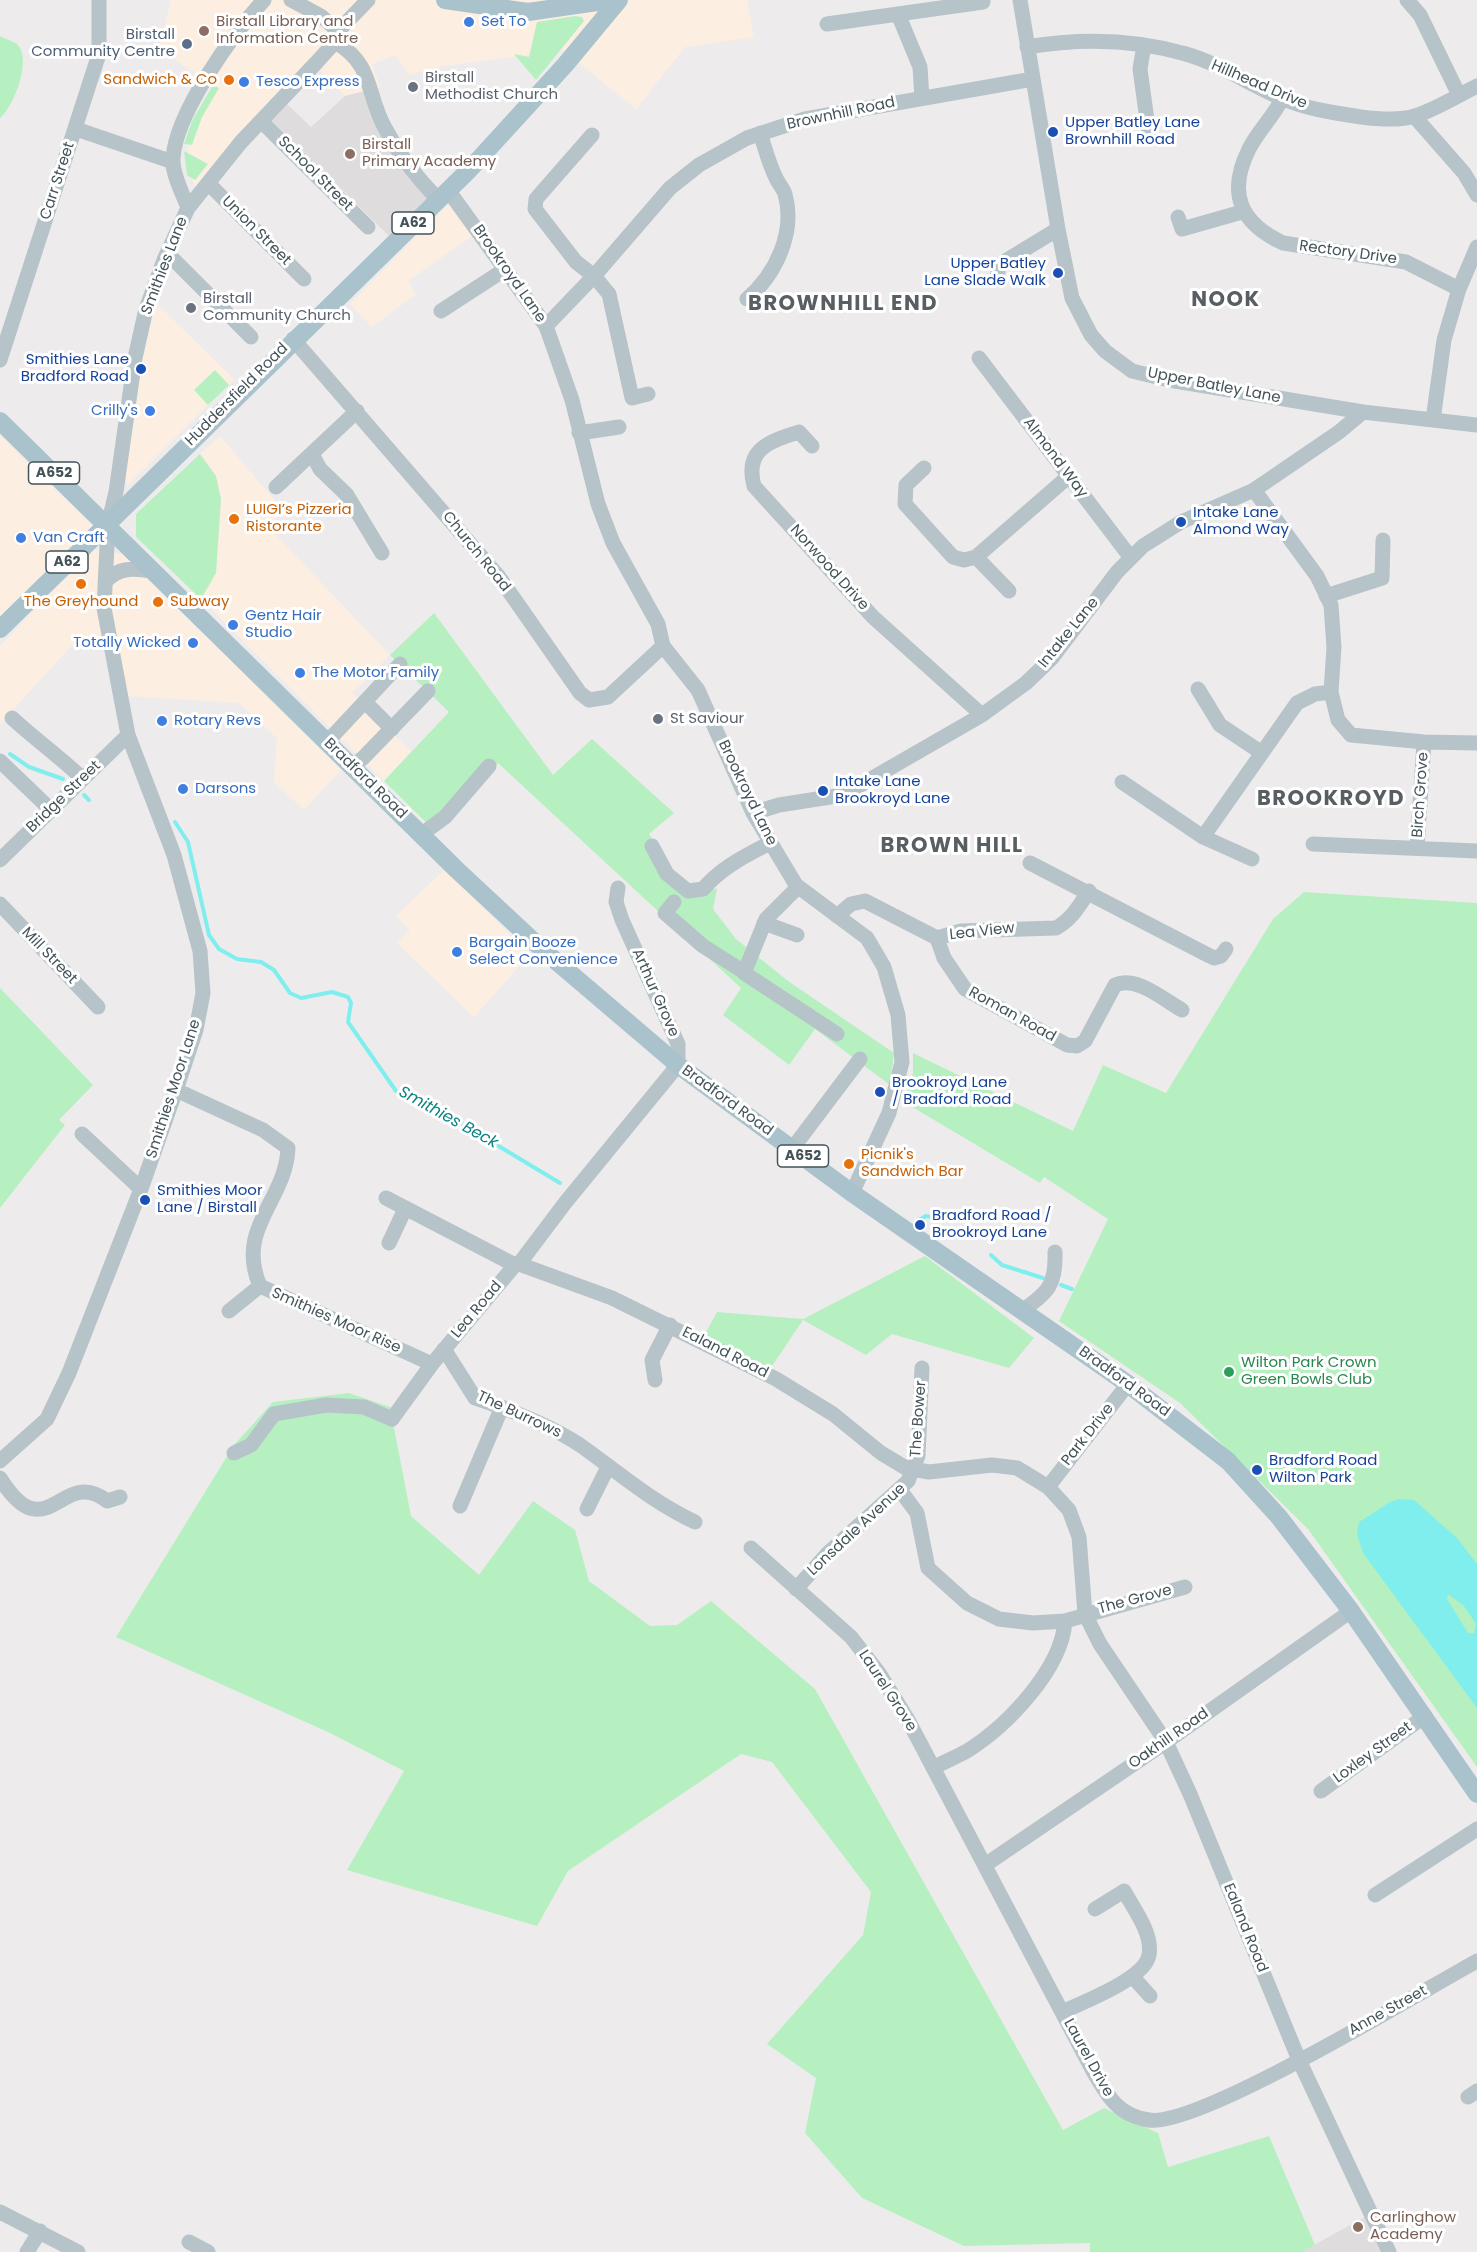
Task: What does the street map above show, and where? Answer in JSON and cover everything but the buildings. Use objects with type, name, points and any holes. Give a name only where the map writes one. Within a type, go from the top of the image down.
[{"type":"main road","points":[[445,0],[528,12],[611,0]]},
{"type":"main road","name":"Huddersfield Road","points":[[0,629],[77,551],[108,525],[294,339],[443,195],[565,65],[619,0]]},
{"type":"main road","name":"Bradford Road","points":[[0,421],[543,950],[678,1065],[852,1193],[1128,1384],[1228,1461],[1279,1517],[1351,1611],[1477,1794]]},
{"type":"street","name":"Carr Street","points":[[0,360],[99,54],[99,0]]},
{"type":"street","points":[[247,18],[251,0]]},
{"type":"street","points":[[188,208],[172,162],[178,129],[247,18],[264,0]]},
{"type":"street","name":"Brookroyd Lane","points":[[291,0],[321,16],[336,37],[362,65],[384,127],[415,176],[443,195],[546,326],[572,400],[597,504],[613,543],[658,624],[663,646],[698,690],[753,813],[798,887],[867,938],[884,967],[898,1015],[902,1062],[889,1113],[852,1193]]},
{"type":"street","name":"Smithies Lane","points":[[108,525],[116,492],[135,358],[146,309],[167,253],[188,208],[368,0]]},
{"type":"street","name":"Upper Batley Lane","points":[[1020,0],[1058,229],[1072,298],[1091,335],[1105,351],[1132,371],[1169,380],[1363,412],[1477,425]]},
{"type":"street","points":[[1407,0],[1420,15],[1459,95]]},
{"type":"street","points":[[827,24],[983,2]]},
{"type":"street","points":[[898,14],[920,67],[922,98]]},
{"type":"street","name":"Hillhead Drive","points":[[1027,48],[1057,42],[1103,41],[1144,45],[1186,54],[1228,71],[1282,99],[1321,111],[1366,117],[1414,116],[1477,86]]},
{"type":"street","points":[[1144,45],[1140,69],[1149,135]]},
{"type":"street","name":"Brownhill Road","points":[[546,326],[594,276],[670,188],[699,165],[747,138],[805,119],[1033,79]]},
{"type":"street","points":[[1178,217],[1182,229],[1242,212],[1239,182],[1249,149],[1282,99]]},
{"type":"street","points":[[1414,116],[1464,173],[1477,195]]},
{"type":"street","name":"School Street","points":[[261,121],[368,227]]},
{"type":"street","points":[[76,129],[172,162]]},
{"type":"street","points":[[747,299],[760,288],[778,259],[786,236],[788,216],[784,193],[775,177],[760,133]]},
{"type":"street","points":[[592,135],[536,199],[535,208],[576,262],[594,276],[609,294],[634,405],[648,394]]},
{"type":"street","name":"Union Street","points":[[208,183],[304,279]]},
{"type":"street","name":"Rectory Drive","points":[[1242,212],[1265,235],[1283,243],[1406,262],[1459,289]]},
{"type":"street","points":[[997,280],[999,265],[1058,229]]},
{"type":"street","points":[[1433,420],[1444,340],[1459,289],[1477,247]]},
{"type":"street","points":[[167,253],[251,337]]},
{"type":"street","points":[[441,311],[504,270]]},
{"type":"street","name":"Church Road","points":[[294,339],[499,577],[580,693],[590,700],[608,696],[663,646]]},
{"type":"street","name":"Almond Way","points":[[979,358],[1131,558]]},
{"type":"street","points":[[276,488],[357,411]]},
{"type":"street","name":"Intake Lane","points":[[753,813],[779,805],[843,795],[982,715],[1026,683],[1052,658],[1117,572],[1143,546],[1181,522],[1254,490],[1339,432],[1363,412]]},
{"type":"street","points":[[579,432],[619,427]]},
{"type":"street","name":"Norwood Drive","points":[[812,446],[799,432],[771,442],[752,460],[751,473],[754,486],[873,617],[982,715]]},
{"type":"street","points":[[312,454],[320,469],[347,495],[382,553]]},
{"type":"street","points":[[924,468],[906,485],[905,504],[953,557],[964,560],[976,557],[1069,476]]},
{"type":"street","points":[[1254,490],[1317,576],[1331,605],[1334,647],[1331,692],[1338,720],[1351,735],[1424,742],[1477,743]]},
{"type":"street","name":"Smithies Moor Lane","points":[[0,1461],[47,1419],[69,1373],[141,1189],[176,1090],[196,1030],[203,993],[200,951],[174,855],[128,735],[104,608],[108,525]]},
{"type":"street","points":[[1326,596],[1383,578],[1383,540]]},
{"type":"street","points":[[976,557],[1009,591]]},
{"type":"street","points":[[105,582],[111,575],[129,568],[152,571]]},
{"type":"street","points":[[327,742],[400,664]]},
{"type":"street","points":[[1198,689],[1220,725],[1262,753]]},
{"type":"street","points":[[352,766],[428,692]]},
{"type":"street","points":[[1203,837],[1296,703],[1315,694],[1331,692]]},
{"type":"street","points":[[365,702],[392,729]]},
{"type":"street","points":[[12,718],[42,745],[57,753],[83,779]]},
{"type":"street","name":"Bridge Street","points":[[0,860],[128,735]]},
{"type":"street","name":"Birch Grove","points":[[1417,848],[1424,742]]},
{"type":"street","points":[[0,761],[51,810]]},
{"type":"street","points":[[422,834],[444,817],[489,766]]},
{"type":"street","points":[[1122,782],[1203,837],[1252,859]]},
{"type":"street","points":[[652,846],[667,874],[688,891],[703,890],[715,876],[734,861],[770,843]]},
{"type":"street","name":"Birch Grove","points":[[1313,844],[1477,851]]},
{"type":"street","points":[[1030,863],[1089,891],[1206,954],[1221,956],[1226,949]]},
{"type":"street","points":[[744,972],[764,923],[798,887]]},
{"type":"street","name":"Arthur Grove","points":[[618,888],[616,902],[622,920],[678,1044],[678,1065]]},
{"type":"street","name":"Lea View","points":[[837,916],[851,904],[865,901],[937,938],[961,931],[1056,928],[1071,917],[1089,891]]},
{"type":"street","points":[[674,902],[665,913],[703,946],[837,1034]]},
{"type":"street","name":"Mill Street","points":[[0,904],[98,1007]]},
{"type":"street","points":[[764,923],[797,935]]},
{"type":"street","name":"Roman Road","points":[[937,938],[944,958],[965,989],[1067,1045],[1077,1046],[1085,1041],[1115,985],[1121,982],[1129,981],[1182,1010]]},
{"type":"street","points":[[792,1149],[860,1059]]},
{"type":"street","name":"Lea Road","points":[[234,1453],[251,1445],[273,1414],[326,1405],[354,1406],[364,1407],[392,1419],[444,1349],[517,1265],[678,1065]]},
{"type":"street","name":"Smithies Moor Rise","points":[[176,1090],[263,1131],[288,1148],[287,1163],[256,1230],[253,1248],[255,1274],[260,1286],[432,1364]]},
{"type":"street","points":[[82,1134],[141,1189]]},
{"type":"street","name":"Ealand Road","points":[[386,1198],[517,1265],[612,1298],[670,1326],[801,1394],[832,1414],[896,1463],[915,1469]]},
{"type":"street","points":[[389,1243],[405,1209]]},
{"type":"street","points":[[1023,1310],[1046,1295],[1056,1274],[1056,1252]]},
{"type":"street","points":[[229,1311],[260,1286]]},
{"type":"street","points":[[655,1380],[652,1359],[670,1326]]},
{"type":"street","name":"The Burrows","points":[[444,1349],[475,1398],[519,1412],[578,1444],[664,1507],[695,1522]]},
{"type":"street","name":"The Bower","points":[[915,1469],[918,1456],[922,1368]]},
{"type":"street","name":"Park Drive","points":[[1048,1487],[1128,1384]]},
{"type":"street","points":[[460,1506],[502,1407]]},
{"type":"street","points":[[915,1469],[948,1471],[968,1466],[1017,1468],[1048,1487],[1069,1510],[1079,1537],[1085,1614]]},
{"type":"street","points":[[587,1509],[608,1467]]},
{"type":"street","name":"Lonsdale Avenue","points":[[796,1589],[828,1553],[900,1490],[915,1469]]},
{"type":"street","points":[[0,1478],[15,1497],[35,1510],[46,1510],[76,1491],[89,1490],[107,1501],[120,1497]]},
{"type":"street","name":"The Grove","points":[[900,1490],[916,1513],[928,1568],[967,1603],[999,1619],[1033,1623],[1065,1621],[1185,1587]]},
{"type":"street","name":"Laurel Grove","points":[[751,1548],[858,1646],[908,1720],[985,1865]]},
{"type":"street","name":"Oakhill Road","points":[[985,1865],[1166,1742],[1351,1611]]},
{"type":"street","name":"Ealand Road","points":[[1085,1614],[1100,1644],[1166,1742],[1191,1794],[1299,2060],[1389,2252]]},
{"type":"street","points":[[933,1768],[968,1750],[1008,1717],[1045,1676],[1064,1638],[1065,1621]]},
{"type":"street","name":"Loxley Street","points":[[1321,1791],[1425,1716]]},
{"type":"street","points":[[1375,1895],[1477,1829]]},
{"type":"street","name":"Laurel Drive","points":[[985,1865],[1111,2102],[1129,2113],[1149,2120],[1173,2119],[1299,2060]]},
{"type":"street","points":[[1062,2012],[1132,1976],[1143,1968],[1149,1955],[1148,1939],[1124,1891],[1095,1909]]},
{"type":"street","name":"Anne Street","points":[[1299,2060],[1477,1961]]},
{"type":"street","points":[[1132,1976],[1150,1996]]},
{"type":"street","points":[[0,2212],[78,2252]]},
{"type":"street","points":[[27,2252],[40,2231]]},
{"type":"street","points":[[189,2242],[207,2252]]},
{"type":"shaded area","points":[[171,0],[747,0],[754,37],[685,47],[636,109],[563,50],[437,67],[409,75],[396,55],[372,64],[380,87],[345,96],[320,70],[195,189],[188,158],[189,139],[213,85],[159,49]]},
{"type":"shaded area","name":"Birstall Primary Academy","points":[[365,91],[380,131],[410,180],[429,197],[389,236],[270,119],[287,104],[311,127],[345,96]]},
{"type":"shaded area","points":[[450,202],[474,235],[409,280],[415,295],[372,327],[350,304]]},
{"type":"shaded area","points":[[156,303],[234,379],[127,486],[125,473],[146,334]]},
{"type":"shaded area","points":[[0,436],[93,526],[0,619]]},
{"type":"shaded area","points":[[220,436],[282,509],[270,529],[390,655],[352,693],[411,751],[384,781],[201,599],[216,573],[221,499],[216,477],[200,454]]},
{"type":"shaded area","points":[[93,549],[123,554],[341,770],[304,810],[274,782],[277,738],[239,703],[127,696],[113,631],[74,643],[0,724],[0,646]]},
{"type":"shaded area","points":[[444,870],[530,954],[474,1017],[397,943],[410,930],[396,916]]},
{"type":"shaded area","name":"Carlinghow Academy","points":[[1365,2217],[1380,2252],[1301,2252]]},
{"type":"green space","points":[[582,17],[584,21],[536,80],[514,54],[529,57],[537,22]]},
{"type":"green space","points":[[0,36],[17,44],[23,60],[15,94],[0,118]]},
{"type":"green space","points":[[213,85],[219,88],[202,117],[192,145],[184,144],[192,121]]},
{"type":"green space","points":[[184,151],[208,164],[195,180],[187,175]]},
{"type":"green space","points":[[215,370],[229,385],[208,405],[194,390]]},
{"type":"green space","points":[[200,454],[216,476],[221,499],[216,573],[201,599],[136,537],[136,514]]},
{"type":"green space","points":[[434,613],[553,775],[592,739],[674,813],[649,834],[671,869],[691,887],[717,889],[713,909],[736,939],[788,981],[894,1053],[890,1085],[815,1029],[789,1065],[723,1015],[741,988],[498,763],[456,811],[435,831],[384,781],[449,712],[390,655]]},
{"type":"green space","points":[[1304,892],[1477,903],[1477,1767],[1308,1529],[1180,1403],[1059,1321],[1108,1219],[1044,1177],[1040,1183],[904,1102],[913,1073],[913,1053],[1073,1131],[1103,1065],[1166,1093],[1273,919]]},
{"type":"green space","points":[[0,988],[93,1085],[59,1120],[65,1125],[0,1208]]},
{"type":"green space","points":[[925,1256],[1034,1338],[1009,1368],[892,1334],[866,1355],[803,1320],[770,1369],[703,1338],[717,1312],[803,1319]]},
{"type":"green space","points":[[349,1393],[390,1407],[411,1516],[479,1575],[533,1501],[575,1530],[589,1581],[650,1626],[677,1625],[711,1601],[815,1689],[1063,2130],[1104,2108],[1158,2133],[1168,2167],[1269,2136],[1315,2245],[1301,2252],[1090,2252],[1090,2243],[964,2246],[862,2198],[805,2133],[816,2078],[767,2044],[863,1935],[871,1892],[772,1762],[741,1754],[568,1871],[537,1926],[347,1870],[404,1771],[330,1733],[116,1637],[234,1445],[273,1402]]},
{"type":"water","points":[[1399,1499],[1414,1500],[1457,1538],[1477,1564],[1477,1708],[1363,1553],[1357,1534],[1359,1522],[1390,1502]],"holes":[[[1448,1594],[1464,1606],[1476,1624],[1474,1633],[1468,1633],[1447,1599]]]},
{"type":"waterway","name":"Smithies Beck","points":[[10,754],[29,767],[63,779]]},
{"type":"waterway","name":"Smithies Beck","points":[[84,795],[89,800]]},
{"type":"waterway","name":"Smithies Beck","points":[[175,822],[188,842],[209,935],[219,949],[237,959],[261,962],[274,970],[290,993],[301,998],[332,992],[348,997],[351,1003],[348,1022],[396,1091],[432,1106],[560,1183]]},
{"type":"waterway","name":"Smithies Beck","points":[[919,1220],[926,1216],[932,1217]]},
{"type":"waterway","name":"Smithies Beck","points":[[991,1255],[1002,1265],[1043,1278]]},
{"type":"waterway","name":"Smithies Beck","points":[[1061,1285],[1072,1289]]},
{"type":"place","name":"Set To","points":[[469,22]]},
{"type":"place","name":"Birstall Library and Information Centre","points":[[204,31]]},
{"type":"place","name":"Birstall Community Centre","points":[[187,44]]},
{"type":"place","name":"Sandwich & Co","points":[[229,80]]},
{"type":"place","name":"Tesco Express","points":[[244,82]]},
{"type":"place","name":"Birstall Methodist Church","points":[[413,87]]},
{"type":"place","name":"Upper Batley Lane Brownhill Road","points":[[1053,132]]},
{"type":"place","name":"Birstall Primary Academy","points":[[350,154]]},
{"type":"place","name":"Upper Batley Lane Slade Walk","points":[[1058,273]]},
{"type":"place","name":"Birstall Community Church","points":[[191,308]]},
{"type":"place","name":"Smithies Lane Bradford Road","points":[[141,369]]},
{"type":"place","name":"Crilly's","points":[[150,411]]},
{"type":"place","name":"LUIGI’s Pizzeria Ristorante","points":[[234,519]]},
{"type":"place","name":"Intake Lane Almond Way","points":[[1181,522]]},
{"type":"place","name":"Van Craft","points":[[21,538]]},
{"type":"place","name":"The Greyhound","points":[[81,584]]},
{"type":"place","name":"Subway","points":[[158,602]]},
{"type":"place","name":"Gentz Hair Studio","points":[[233,625]]},
{"type":"place","name":"Totally Wicked","points":[[193,643]]},
{"type":"place","name":"The Motor Family","points":[[300,673]]},
{"type":"place","name":"St Saviour","points":[[658,719]]},
{"type":"place","name":"Rotary Revs","points":[[162,721]]},
{"type":"place","name":"Darsons","points":[[183,789]]},
{"type":"place","name":"Intake Lane Brookroyd Lane","points":[[823,791]]},
{"type":"place","name":"Bargain Booze Select Convenience","points":[[457,952]]},
{"type":"place","name":"Brookroyd Lane / Bradford Road","points":[[880,1092]]},
{"type":"place","name":"Picnik's Sandwich Bar","points":[[849,1164]]},
{"type":"place","name":"Smithies Moor Lane / Birstall","points":[[145,1200]]},
{"type":"place","name":"Bradford Road / Brookroyd Lane","points":[[920,1225]]},
{"type":"place","name":"Wilton Park Crown Green Bowls Club","points":[[1229,1372]]},
{"type":"place","name":"Bradford Road Wilton Park","points":[[1257,1470]]},
{"type":"place","name":"Carlinghow Academy","points":[[1358,2227]]},
{"type":"district","name":"NOOK","points":[[1226,301]]},
{"type":"district","name":"BROWNHILL END","points":[[843,305]]},
{"type":"district","name":"BROOKROYD","points":[[1331,800]]},
{"type":"district","name":"BROWN HILL","points":[[952,847]]}]
